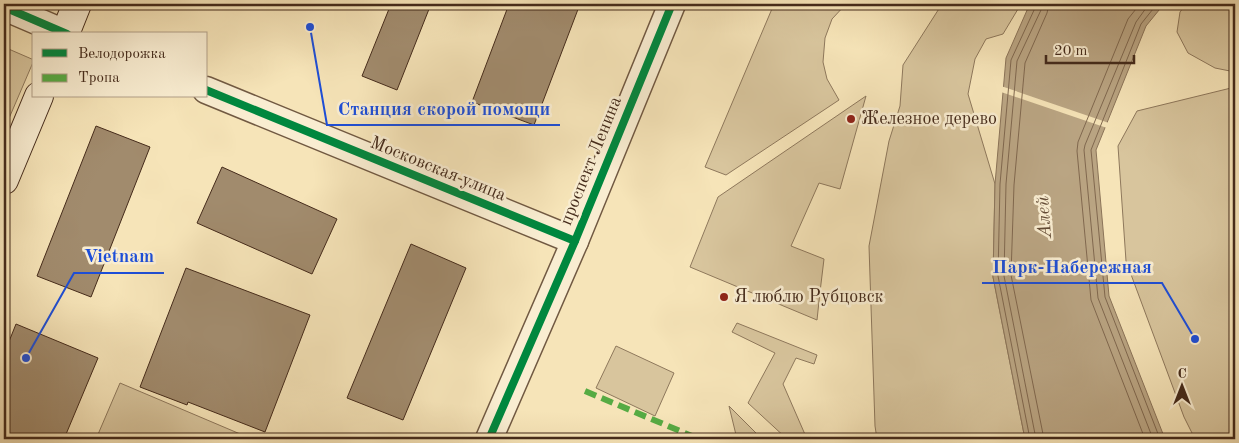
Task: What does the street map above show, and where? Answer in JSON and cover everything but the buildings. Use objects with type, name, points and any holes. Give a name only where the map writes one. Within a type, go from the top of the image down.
[{"type":"main road","points":[[67,32],[77,4]]},
{"type":"main road","points":[[4,180],[38,98]]},
{"type":"street","name":"проспект Ленина","points":[[489,439],[575,241],[672,4]]},
{"type":"street","points":[[4,7],[61,32]]},
{"type":"street","name":"Московская улица","points":[[208,91],[575,241]]},
{"type":"shaded area","points":[[774,4],[846,4],[832,19],[825,38],[823,62],[827,79],[839,100],[726,175],[705,167]]},
{"type":"shaded area","points":[[942,4],[1021,4],[1003,34],[986,39],[975,59],[968,94],[995,184],[993,277],[1025,439],[877,439],[869,246],[889,141],[900,106],[903,65]]},
{"type":"shaded area","points":[[1186,4],[1235,4],[1235,72],[1215,68],[1188,53],[1177,32],[1180,12]]},
{"type":"shaded area","points":[[4,47],[32,59],[32,65],[4,130]]},
{"type":"shaded area","points":[[1235,88],[1235,439],[1195,439],[1184,417],[1126,261],[1118,146],[1137,111]]},
{"type":"shaded area","points":[[866,96],[840,189],[819,183],[791,246],[824,259],[817,320],[690,267],[718,197]]},
{"type":"shaded area","points":[[737,323],[817,355],[814,364],[796,358],[783,384],[807,439],[787,439],[748,403],[775,353],[732,332]]},
{"type":"shaded area","points":[[616,346],[674,373],[655,416],[596,388]]},
{"type":"shaded area","points":[[120,383],[252,439],[96,439]]},
{"type":"shaded area","points":[[729,406],[762,439],[737,439]]},
{"type":"water","name":"Алей","points":[[1032,4],[1164,4],[1146,26],[1096,150],[1109,296],[1165,439],[1025,439],[993,277],[995,184],[1006,58],[1028,8]]},
{"type":"pier","points":[[1001,86],[1109,123],[1107,128],[1001,92]]},
{"type":"marked path","points":[[585,391],[699,439]]},
{"type":"cycle path","points":[[489,439],[575,241],[672,4]]},
{"type":"cycle path","points":[[4,7],[62,32]]},
{"type":"cycle path","points":[[208,91],[575,241]]},
{"type":"place","name":"Станция скорой помощи","points":[[310,27]]},
{"type":"place","name":"Железное дерево","points":[[851,119]]},
{"type":"place","name":"Я люблю Рубцовск","points":[[724,297]]},
{"type":"place","name":"Парк-Набережная","points":[[1195,339]]},
{"type":"place","name":"Vietnam","points":[[26,358]]}]
